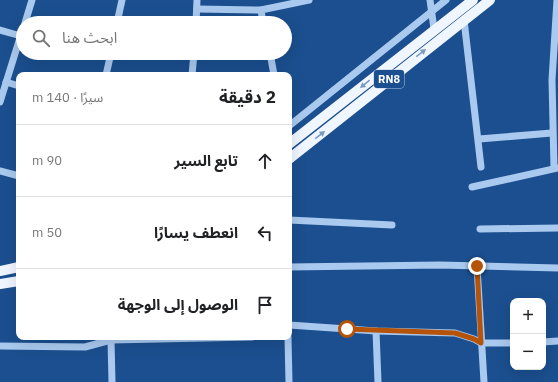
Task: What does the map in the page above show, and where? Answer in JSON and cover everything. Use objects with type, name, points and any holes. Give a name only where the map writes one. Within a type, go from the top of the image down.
[{"type":"main road","name":"RN8","points":[[292,142],[473,0]]},
{"type":"main road","name":"RN8","points":[[292,157],[490,0]]},
{"type":"main road","points":[[0,271],[16,268]]},
{"type":"main road","points":[[0,284],[16,281]]},
{"type":"street","points":[[27,16],[32,0]]},
{"type":"street","points":[[119,16],[122,0]]},
{"type":"street","points":[[196,16],[197,0]]},
{"type":"street","points":[[197,8],[261,10],[309,0]]},
{"type":"street","points":[[430,0],[434,29]]},
{"type":"street","points":[[292,124],[446,0]]},
{"type":"street","points":[[472,187],[556,168],[552,133],[555,88],[557,0]]},
{"type":"street","points":[[261,10],[262,16]]},
{"type":"street","points":[[464,20],[479,139],[481,167]]},
{"type":"street","points":[[0,30],[16,31]]},
{"type":"street","points":[[0,102],[16,51]]},
{"type":"street","points":[[107,72],[109,60]]},
{"type":"street","points":[[192,72],[193,60]]},
{"type":"street","points":[[271,60],[273,72]]},
{"type":"street","points":[[6,82],[16,85]]},
{"type":"street","points":[[479,139],[552,133]]},
{"type":"street","points":[[0,171],[16,175]]},
{"type":"street","points":[[292,220],[392,225]]},
{"type":"street","points":[[480,229],[558,228]]},
{"type":"street","points":[[292,267],[477,266],[558,268]]},
{"type":"street","points":[[477,266],[484,382]]},
{"type":"street","points":[[292,325],[376,331],[455,333],[474,339],[481,343],[510,343]]},
{"type":"street","points":[[376,331],[378,382]]},
{"type":"street","points":[[0,346],[85,347],[112,340],[112,382]]},
{"type":"street","points":[[288,340],[290,382]]},
{"type":"street","points":[[546,342],[558,342]]},
{"type":"route","points":[[347,329],[455,333],[467,336],[481,343],[477,266]]}]
